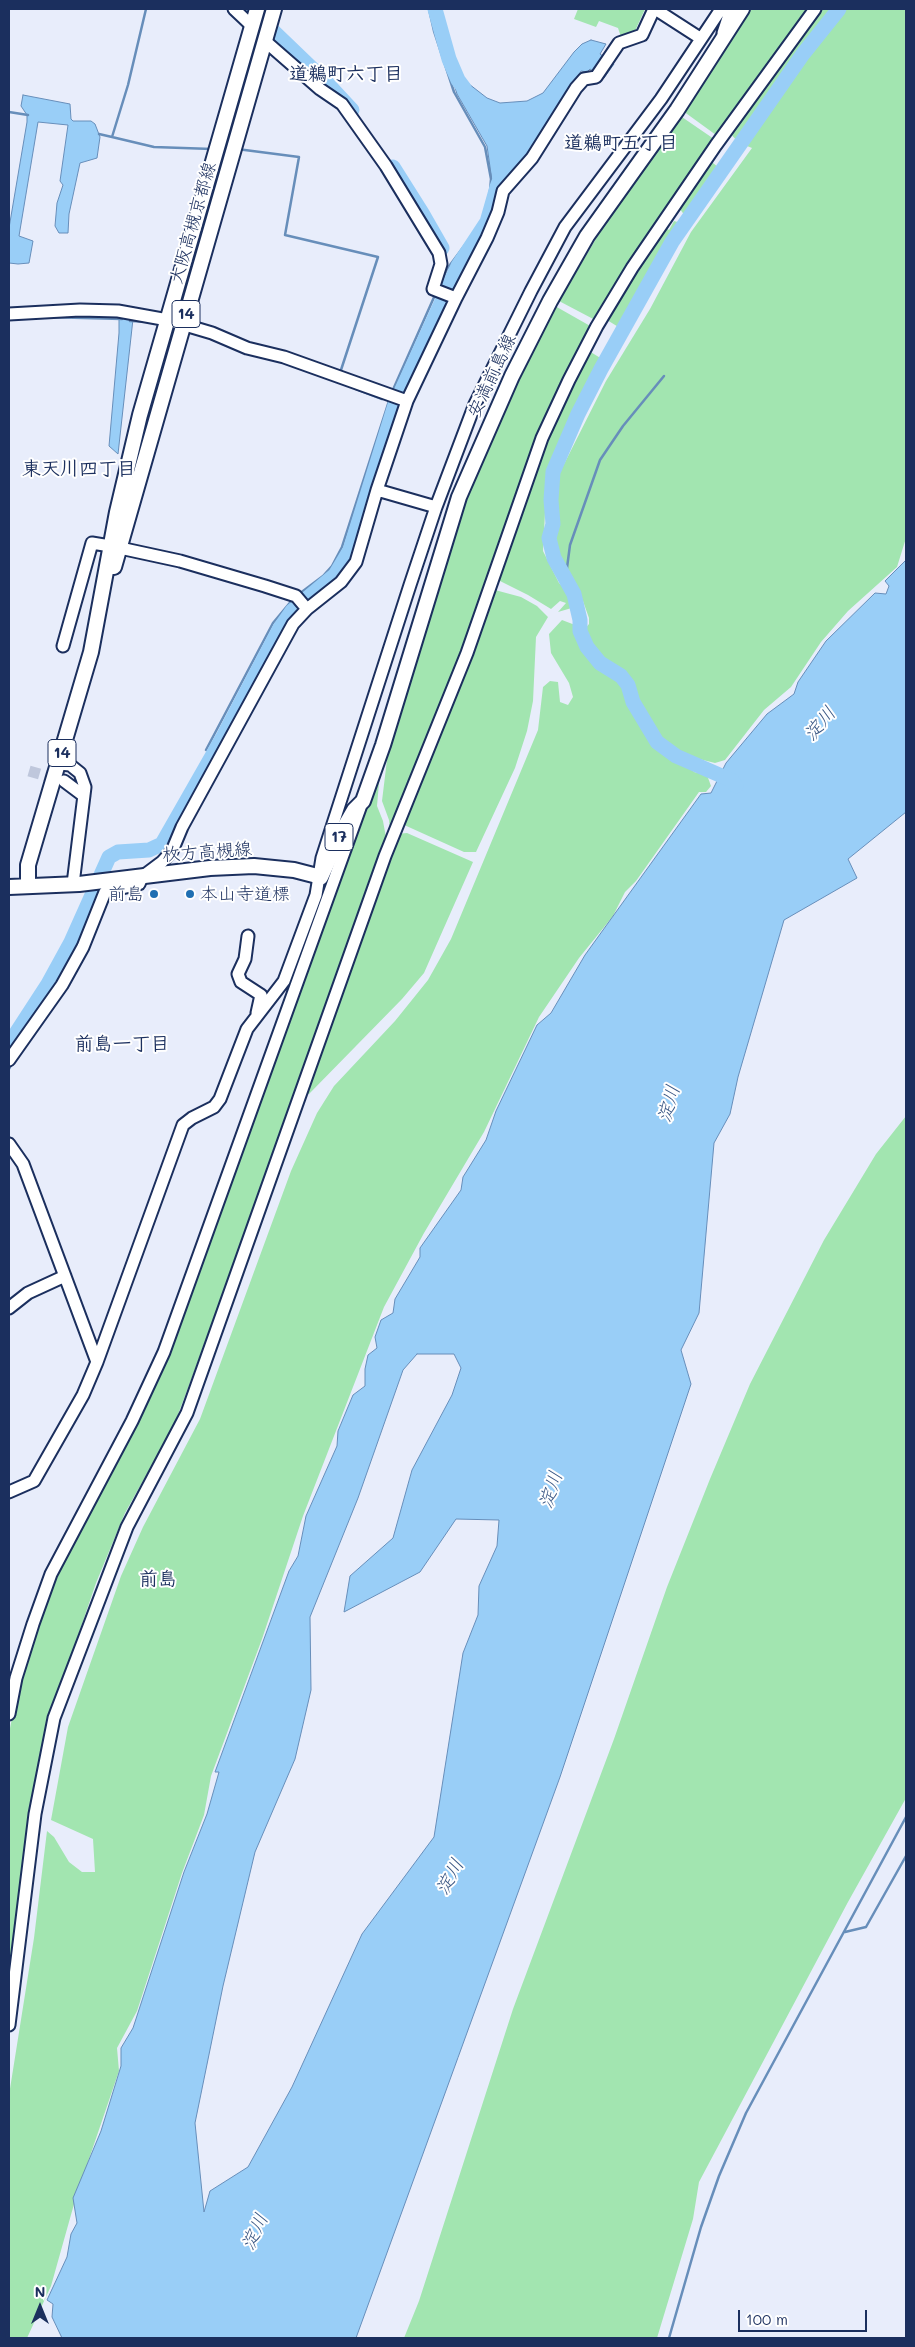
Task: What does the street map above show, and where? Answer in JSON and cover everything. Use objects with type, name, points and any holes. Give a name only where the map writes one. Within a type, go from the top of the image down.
[{"type":"main road","name":"大阪高槻京都線","points":[[115,547],[140,415],[257,9]]},
{"type":"main road","name":"大阪高槻京都線","points":[[28,885],[28,865],[91,652],[115,547],[183,324],[274,9]]},
{"type":"main road","name":"安満前島線","points":[[363,801],[383,745],[459,497],[494,411],[550,301],[587,236],[718,49],[742,9]]},
{"type":"main road","name":"17","points":[[321,877],[343,829],[354,810],[363,801]]},
{"type":"main road","name":"枚方高槻線","points":[[9,887],[76,884],[210,868],[254,866],[294,870],[321,877]]},
{"type":"street","points":[[234,9],[252,26]]},
{"type":"street","points":[[9,1060],[62,985],[83,947],[102,896],[112,889],[136,886],[142,877],[172,852],[182,827],[293,624],[307,609],[341,582],[356,562],[377,490],[407,402],[453,297],[487,238],[498,212],[503,191],[532,158],[576,88],[584,79],[596,77],[619,43],[642,36],[655,9],[700,38]]},
{"type":"street","points":[[282,1022],[281,1005],[284,981],[321,877],[322,858],[436,507],[476,404],[531,291],[565,227],[661,99],[721,9]]},
{"type":"street","points":[[718,49],[731,9]]},
{"type":"street","points":[[9,2025],[35,1814],[54,1718],[127,1527],[187,1413],[385,856],[467,653],[542,438],[597,326],[632,268],[716,145],[815,9]]},
{"type":"street","points":[[265,41],[320,89],[342,104],[386,166],[439,254],[441,264],[433,289],[453,297]]},
{"type":"street","points":[[9,314],[80,310],[118,311],[168,320],[247,348],[284,357],[407,402]]},
{"type":"street","points":[[377,490],[436,507]]},
{"type":"street","points":[[63,646],[92,543],[180,561],[296,596],[307,609]]},
{"type":"street","points":[[59,764],[70,765],[80,773],[85,787],[76,884],[98,892],[102,896]]},
{"type":"street","points":[[64,781],[84,796]]},
{"type":"street","points":[[9,1714],[16,1678],[51,1574],[132,1421],[160,1361],[363,801]]},
{"type":"street","points":[[248,936],[245,959],[238,974],[241,982],[260,995],[256,1018]]},
{"type":"street","points":[[9,1492],[34,1481],[83,1395],[97,1362],[183,1125],[192,1118],[214,1107],[220,1099],[241,1040],[284,981]]},
{"type":"street","points":[[9,1144],[23,1164],[97,1362]]},
{"type":"street","points":[[9,1308],[28,1293],[65,1276]]},
{"type":"green space","points":[[578,9],[645,9],[635,31],[621,37],[618,28],[599,21],[596,27],[574,19]]},
{"type":"green space","points":[[748,9],[810,9],[758,75],[716,135],[683,111]]},
{"type":"green space","points":[[820,9],[835,9],[739,143],[728,131]]},
{"type":"green space","points":[[846,9],[906,9],[906,538],[897,567],[848,611],[821,642],[791,687],[764,710],[725,760],[715,763],[691,757],[665,743],[640,708],[636,689],[626,672],[613,663],[600,659],[592,648],[584,630],[589,624],[589,618],[579,590],[561,568],[551,544],[558,523],[557,478],[606,381],[650,309],[691,232],[752,148],[747,146],[795,74]]},
{"type":"green space","points":[[679,115],[714,139],[597,321],[559,301],[603,227]]},
{"type":"green space","points":[[709,160],[722,170],[686,217],[679,208]]},
{"type":"green space","points":[[674,221],[681,223],[620,328],[607,320],[665,227],[669,230]]},
{"type":"green space","points":[[555,306],[592,327],[572,362],[546,415],[504,526],[481,601],[390,832],[389,820],[382,801],[390,735],[463,503],[526,359]]},
{"type":"green space","points":[[589,351],[602,359],[569,424],[550,473],[545,513],[543,551],[559,583],[575,599],[575,607],[558,612],[566,603],[560,601],[551,609],[498,580],[541,452],[564,399]]},
{"type":"green space","points":[[495,590],[521,597],[537,606],[548,617],[536,637],[533,701],[527,731],[515,768],[476,852],[464,852],[402,824]]},
{"type":"green space","points":[[562,620],[575,625],[579,645],[624,688],[646,736],[661,752],[691,767],[694,772],[707,775],[711,786],[706,792],[699,792],[636,881],[625,892],[613,916],[579,958],[539,1017],[484,1132],[424,1233],[384,1307],[303,1516],[262,1639],[211,1776],[204,1815],[182,1873],[137,2011],[117,2048],[119,2071],[76,2197],[51,2286],[27,2338],[9,2338],[9,2095],[34,1938],[47,1831],[54,1837],[69,1862],[82,1872],[95,1872],[93,1839],[51,1820],[68,1727],[121,1576],[143,1527],[200,1419],[291,1171],[317,1113],[334,1086],[395,1021],[428,980],[451,939],[538,730],[543,687],[550,681],[558,682],[560,702],[568,705],[573,697],[569,683],[551,653],[549,634]]},
{"type":"green space","points":[[381,760],[377,806],[383,821],[387,843],[174,1425],[125,1513],[96,1583],[58,1694],[9,1985],[9,1733],[19,1684],[54,1580],[146,1405],[346,866]]},
{"type":"green space","points":[[407,833],[473,862],[424,973],[402,999],[309,1094],[304,1095],[397,834]]},
{"type":"green space","points":[[906,1116],[906,1798],[848,1902],[699,2182],[693,2219],[657,2338],[404,2338],[419,2301],[513,2009],[614,1739],[667,1587],[710,1479],[750,1384],[824,1240],[876,1154]]},
{"type":"water","points":[[591,40],[606,44],[600,54],[614,64],[604,78],[590,69],[587,72],[581,71],[525,160],[499,188],[493,188],[487,146],[457,94],[450,72],[457,70],[469,84],[487,98],[500,103],[527,101],[543,93],[574,52],[582,44]]},
{"type":"water","points":[[23,95],[70,104],[71,119],[73,121],[91,121],[95,124],[100,137],[97,158],[80,163],[69,214],[68,233],[59,233],[55,226],[57,203],[63,185],[60,181],[68,125],[38,122],[19,236],[33,241],[29,263],[18,264],[9,263],[9,228],[27,122],[27,115],[21,106]]},
{"type":"water","points":[[119,316],[133,319],[118,454],[109,446]]},
{"type":"water","name":"淀川","points":[[906,560],[906,812],[848,859],[857,878],[784,920],[738,1077],[730,1114],[714,1143],[699,1313],[681,1350],[691,1384],[560,1777],[356,2338],[62,2338],[52,2317],[53,2304],[47,2300],[67,2257],[71,2234],[77,2223],[73,2198],[101,2131],[121,2066],[121,2048],[133,2028],[184,1872],[207,1814],[219,1772],[215,1772],[289,1571],[298,1556],[306,1516],[337,1446],[338,1431],[353,1395],[365,1386],[365,1369],[368,1355],[377,1348],[375,1337],[381,1320],[393,1313],[395,1299],[420,1257],[420,1248],[461,1190],[463,1177],[486,1140],[496,1111],[537,1025],[551,1013],[585,955],[701,794],[711,793],[726,763],[767,714],[794,694],[798,682],[826,641],[875,593],[886,594],[889,586],[885,581]],"holes":[[[417,1354],[454,1354],[461,1368],[452,1395],[412,1470],[393,1538],[350,1576],[344,1612],[420,1572],[456,1519],[499,1520],[497,1546],[479,1586],[478,1615],[463,1653],[434,1837],[362,1934],[292,2087],[248,2167],[210,2191],[204,2212],[195,2123],[223,1986],[255,1852],[295,1759],[311,1690],[310,1617],[358,1498],[403,1370]]]},
{"type":"waterway","points":[[99,134],[112,137],[128,85],[146,9]]},
{"type":"waterway","points":[[250,9],[326,82],[352,110]]},
{"type":"waterway","points":[[429,9],[434,31],[454,92],[485,147],[491,179],[489,203],[482,222],[447,269],[439,288]]},
{"type":"waterway","points":[[435,9],[449,59],[458,80],[464,88]]},
{"type":"waterway","points":[[736,786],[731,780],[676,756],[657,742],[633,702],[628,685],[621,676],[600,663],[587,647],[580,631],[580,620],[574,594],[554,558],[549,538],[553,524],[551,500],[553,472],[578,414],[601,369],[672,242],[803,54],[839,9]]},
{"type":"waterway","points":[[9,112],[28,115]]},
{"type":"waterway","points":[[112,137],[154,147],[212,149]]},
{"type":"waterway","points":[[237,149],[299,157],[285,235],[378,257],[340,373]]},
{"type":"waterway","points":[[393,167],[442,248]]},
{"type":"waterway","points":[[9,1044],[48,984],[71,942],[109,857],[118,852],[149,850],[162,844],[223,737],[280,628],[292,611],[335,575],[350,550],[395,405],[458,266],[487,222],[504,169]]},
{"type":"waterway","points":[[392,392],[435,295]]},
{"type":"waterway","points":[[45,317],[122,319]]},
{"type":"waterway","points":[[130,321],[152,322]]},
{"type":"waterway","points":[[565,583],[570,545],[600,460],[623,426],[664,376]]},
{"type":"waterway","points":[[356,389],[382,399]]},
{"type":"waterway","points":[[299,594],[323,576],[332,566],[342,547],[390,398]]},
{"type":"waterway","points":[[206,750],[273,623],[293,599]]},
{"type":"waterway","points":[[9,1069],[13,1062]]},
{"type":"waterway","points":[[669,2338],[701,2227],[719,2176],[746,2113],[906,1817]]},
{"type":"waterway","points":[[845,1932],[866,1927],[906,1856]]},
{"type":"tunnel","points":[[29,771],[60,780]]},
{"type":"place","name":"前島","points":[[154,894]]},
{"type":"place","name":"本山寺道標","points":[[190,894]]},
{"type":"district","name":"道鵜町六丁目","points":[[346,74]]},
{"type":"district","name":"道鵜町五丁目","points":[[621,143]]},
{"type":"district","name":"東天川四丁目","points":[[79,469]]},
{"type":"district","name":"前島一丁目","points":[[122,1044]]},
{"type":"district","name":"前島","points":[[158,1579]]}]
